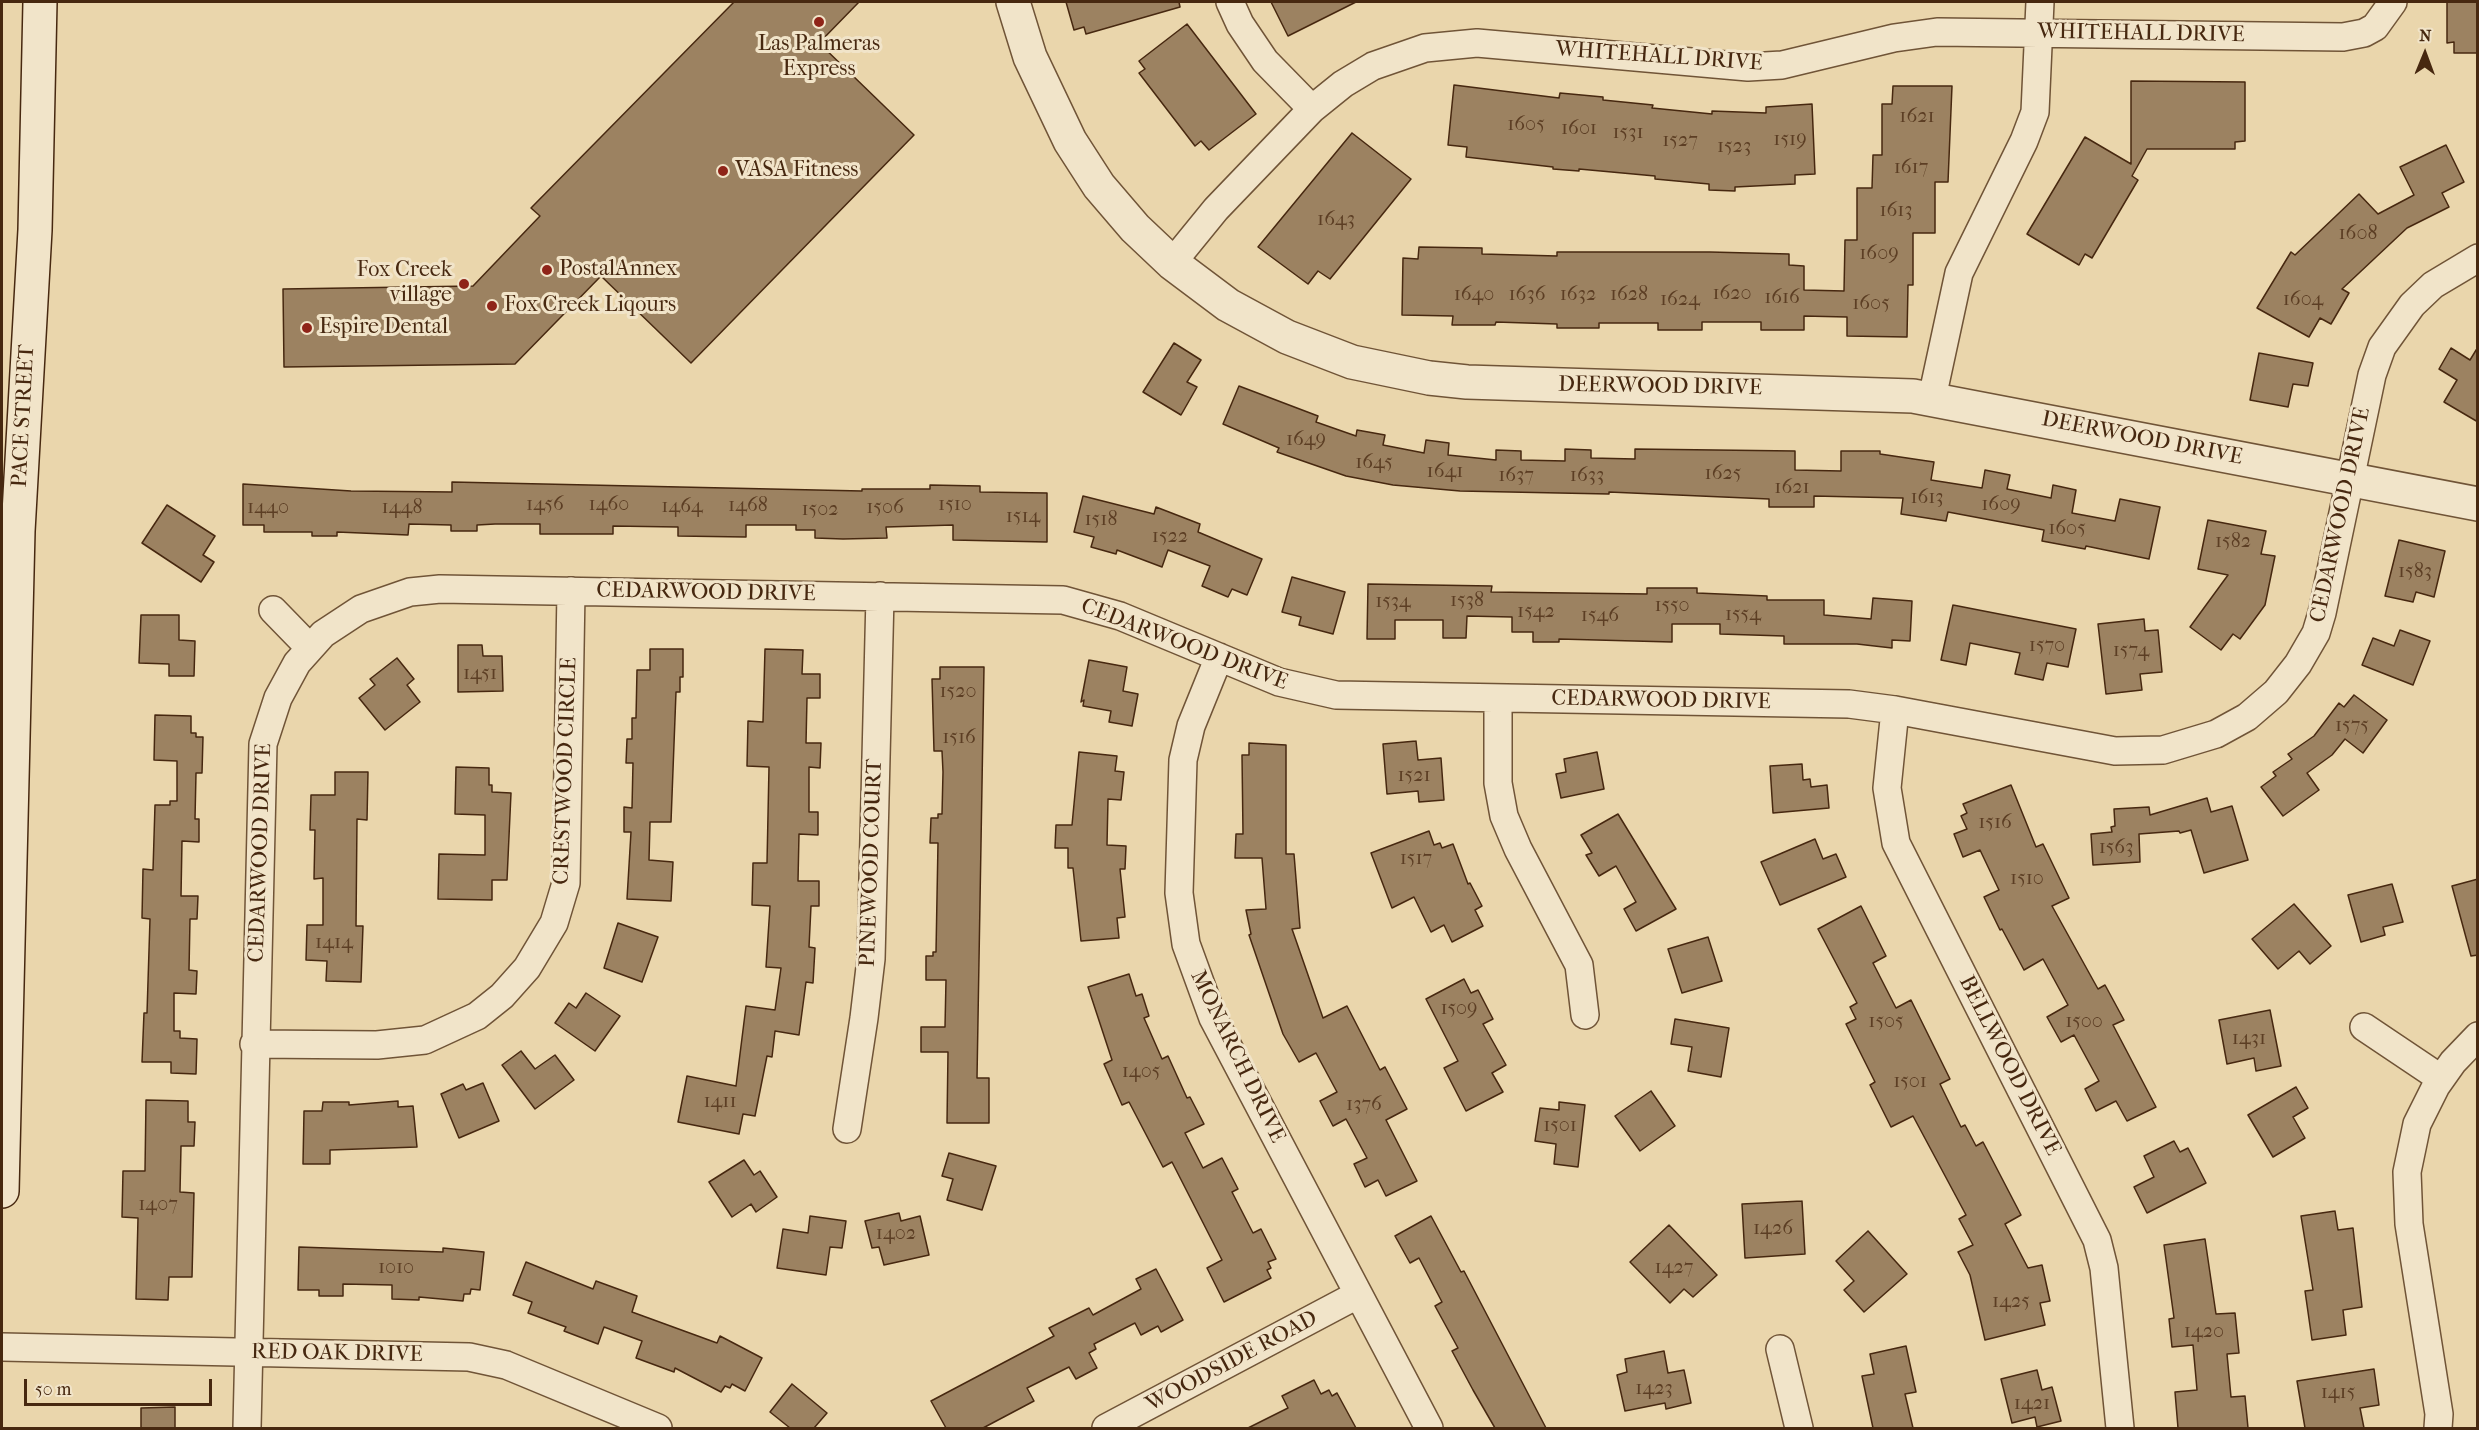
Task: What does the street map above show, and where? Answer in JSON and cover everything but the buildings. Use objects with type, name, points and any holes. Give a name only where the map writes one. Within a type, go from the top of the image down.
[{"type":"street","name":"PACE STREET","points":[[2,1191],[18,531],[35,230],[40,2]]},
{"type":"street","name":"DEERWOOD DRIVE","points":[[1013,2],[1044,90],[1084,164],[1116,208],[1172,263],[1228,305],[1287,337],[1352,362],[1408,375],[1467,382],[1827,391],[1932,399],[2478,504]]},
{"type":"street","points":[[1230,2],[1240,24],[1265,61],[1312,109]]},
{"type":"street","points":[[1932,399],[1959,273],[2024,141],[2035,112],[2040,2]]},
{"type":"street","name":"WHITEHALL DRIVE","points":[[1172,263],[1216,209],[1312,109],[1350,79],[1380,62],[1412,51],[1452,44],[1558,49],[1748,68],[1790,63],[1921,33],[2343,37],[2364,33],[2374,27],[2393,2]]},
{"type":"street","name":"CEDARWOOD DRIVE","points":[[247,1428],[254,1044],[263,744],[282,689],[309,647],[331,628],[361,609],[410,592],[440,589],[880,596],[1071,602],[1106,611],[1289,686],[1336,695],[1849,704],[1895,710],[2124,752],[2163,750],[2229,728],[2263,704],[2288,680],[2316,633],[2372,375],[2382,347],[2412,304],[2433,285],[2478,258]]},
{"type":"street","name":"CRESTWOOD CIRCLE","points":[[254,1044],[377,1045],[433,1037],[459,1026],[490,1006],[511,988],[534,959],[556,917],[566,883],[571,591]]},
{"type":"street","name":"PINEWOOD COURT","points":[[847,1129],[871,959],[880,596]]},
{"type":"street","points":[[273,610],[309,647]]},
{"type":"street","name":"MONARCH DRIVE","points":[[1219,657],[1191,726],[1182,764],[1179,893],[1186,944],[1213,1018],[1429,1428]]},
{"type":"street","points":[[1498,698],[1498,783],[1504,816],[1518,849],[1579,965],[1585,1015]]},
{"type":"street","name":"BELLWOOD DRIVE","points":[[1895,710],[1887,788],[1894,837],[1901,857],[2097,1240],[2104,1268],[2121,1428]]},
{"type":"street","points":[[2364,1027],[2440,1077]]},
{"type":"street","points":[[2438,1428],[2439,1414],[2409,1224],[2407,1172],[2417,1124],[2440,1077],[2478,1036]]},
{"type":"street","name":"WOODSIDE ROAD","points":[[1106,1428],[1357,1295]]},
{"type":"street","name":"RED OAK DRIVE","points":[[2,1347],[457,1356],[506,1365],[658,1428]]},
{"type":"street","points":[[1780,1349],[1799,1428]]},
{"type":"place","name":"Las Palmeras Express","points":[[819,22]]},
{"type":"place","name":"VASA Fitness","points":[[723,171]]},
{"type":"place","name":"PostalAnnex","points":[[547,270]]},
{"type":"place","name":"Fox Creek village","points":[[464,284]]},
{"type":"place","name":"Fox Creek Liqours","points":[[492,306]]},
{"type":"place","name":"Espire Dental","points":[[307,328]]}]
